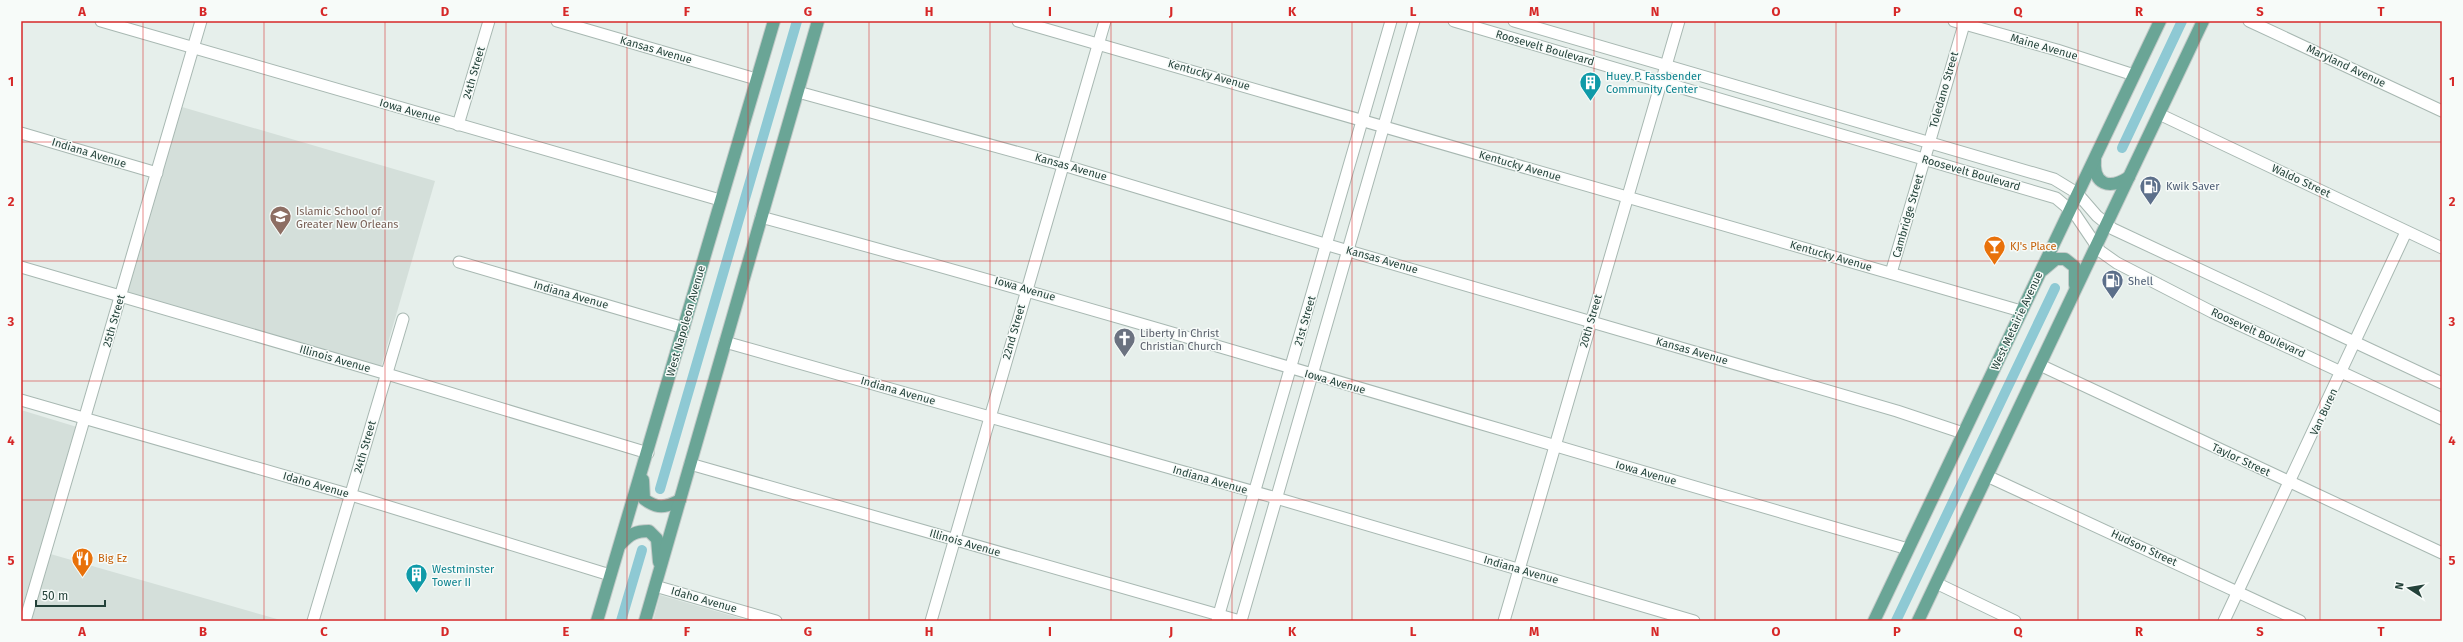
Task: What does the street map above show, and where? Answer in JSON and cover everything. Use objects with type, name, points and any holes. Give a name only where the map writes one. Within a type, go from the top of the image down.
[{"type":"main road","name":"West Napoleon Avenue","points":[[596,621],[648,453],[720,200],[774,21]]},
{"type":"main road","points":[[645,621],[818,21]]},
{"type":"main road","name":"West Metairie Avenue","points":[[1874,621],[2160,21]]},
{"type":"main road","points":[[1918,621],[2203,21]]},
{"type":"main road","points":[[2095,156],[2094,172],[2098,180],[2109,184],[2118,184],[2130,177]]},
{"type":"main road","points":[[2039,274],[2056,259],[2071,262],[2075,267],[2077,277],[2073,296]]},
{"type":"main road","points":[[642,471],[644,499],[652,505],[668,507],[680,500]]},
{"type":"main road","points":[[619,546],[630,535],[638,531],[649,531],[657,539],[660,570]]},
{"type":"street","name":"Iowa Avenue","points":[[101,21],[193,49],[720,200]]},
{"type":"street","name":"25th Street","points":[[25,621],[201,21]]},
{"type":"street","name":"24th Street","points":[[458,125],[489,21]]},
{"type":"street","name":"Kansas Avenue","points":[[557,21],[756,79]]},
{"type":"street","name":"Kentucky Avenue","points":[[1018,21],[2021,311]]},
{"type":"street","name":"22nd Street","points":[[931,621],[1105,21]]},
{"type":"street","name":"21st Street","points":[[1218,618],[1328,245],[1391,21]]},
{"type":"street","name":"21st Street","points":[[1240,621],[1414,21]]},
{"type":"street","name":"Roosevelt Boulevard","points":[[1454,21],[2050,196],[2070,209],[2097,246],[2113,260],[2184,297],[2442,419]]},
{"type":"street","name":"Roosevelt Boulevard","points":[[1514,21],[2054,179],[2077,193],[2107,225],[2442,383]]},
{"type":"street","name":"20th Street","points":[[1504,621],[1679,21]]},
{"type":"street","name":"Maryland Avenue","points":[[2249,21],[2442,111]]},
{"type":"street","name":"Maine Avenue","points":[[1961,22],[2134,75]]},
{"type":"street","name":"Toledano Street","points":[[1924,160],[1961,22]]},
{"type":"street","name":"Kansas Avenue","points":[[798,92],[1063,164],[1328,245],[1897,411],[1963,433]]},
{"type":"street","name":"Waldo Street","points":[[2159,114],[2442,248]]},
{"type":"street","name":"Indiana Avenue","points":[[21,133],[156,173]]},
{"type":"street","name":"Cambridge Street","points":[[1891,273],[1924,160]]},
{"type":"street","name":"Iowa Avenue","points":[[761,217],[1027,290],[1291,370],[1908,549]]},
{"type":"street","name":"Van Buren","points":[[2224,621],[2291,483],[2406,232]]},
{"type":"street","name":"Indiana Avenue","points":[[459,262],[684,328]]},
{"type":"street","name":"Illinois Avenue","points":[[21,267],[387,374],[648,453]]},
{"type":"street","name":"24th Street","points":[[314,621],[403,319]]},
{"type":"street","name":"Indiana Avenue","points":[[725,342],[1276,498],[1694,621]]},
{"type":"street","name":"Taylor Street","points":[[2040,365],[2442,553]]},
{"type":"street","name":"Idaho Avenue","points":[[21,400],[351,495],[610,575]]},
{"type":"street","name":"Illinois Avenue","points":[[690,464],[1218,618],[1240,621]]},
{"type":"street","name":"Hudson Street","points":[[1988,476],[2300,621]]},
{"type":"street","points":[[1936,583],[2015,621]]},
{"type":"street","name":"Idaho Avenue","points":[[655,586],[776,621]]},
{"type":"shaded area","name":"Islamic School of Greater New Orleans","points":[[182,107],[435,181],[381,367],[127,292]]},
{"type":"shaded area","points":[[21,410],[77,427],[40,551],[284,621],[21,621]]},
{"type":"shaded area","points":[[660,595],[750,621],[653,621]]},
{"type":"waterway","points":[[660,489],[797,21]]},
{"type":"waterway","points":[[2122,148],[2182,21]]},
{"type":"waterway","points":[[1896,621],[2055,288]]},
{"type":"waterway","points":[[621,621],[642,550]]},
{"type":"place","name":"Huey P. Fassbender Community Center","points":[[1591,102]]},
{"type":"place","name":"Kwik Saver","points":[[2151,206]]},
{"type":"place","name":"Islamic School of Greater New Orleans","points":[[281,236]]},
{"type":"place","name":"KJ's Place","points":[[1994,266]]},
{"type":"place","name":"Shell","points":[[2112,300]]},
{"type":"place","name":"Liberty In Christ Christian Church","points":[[1125,358]]},
{"type":"place","name":"Big Ez","points":[[82,578]]},
{"type":"place","name":"Westminster Tower II","points":[[416,594]]}]
